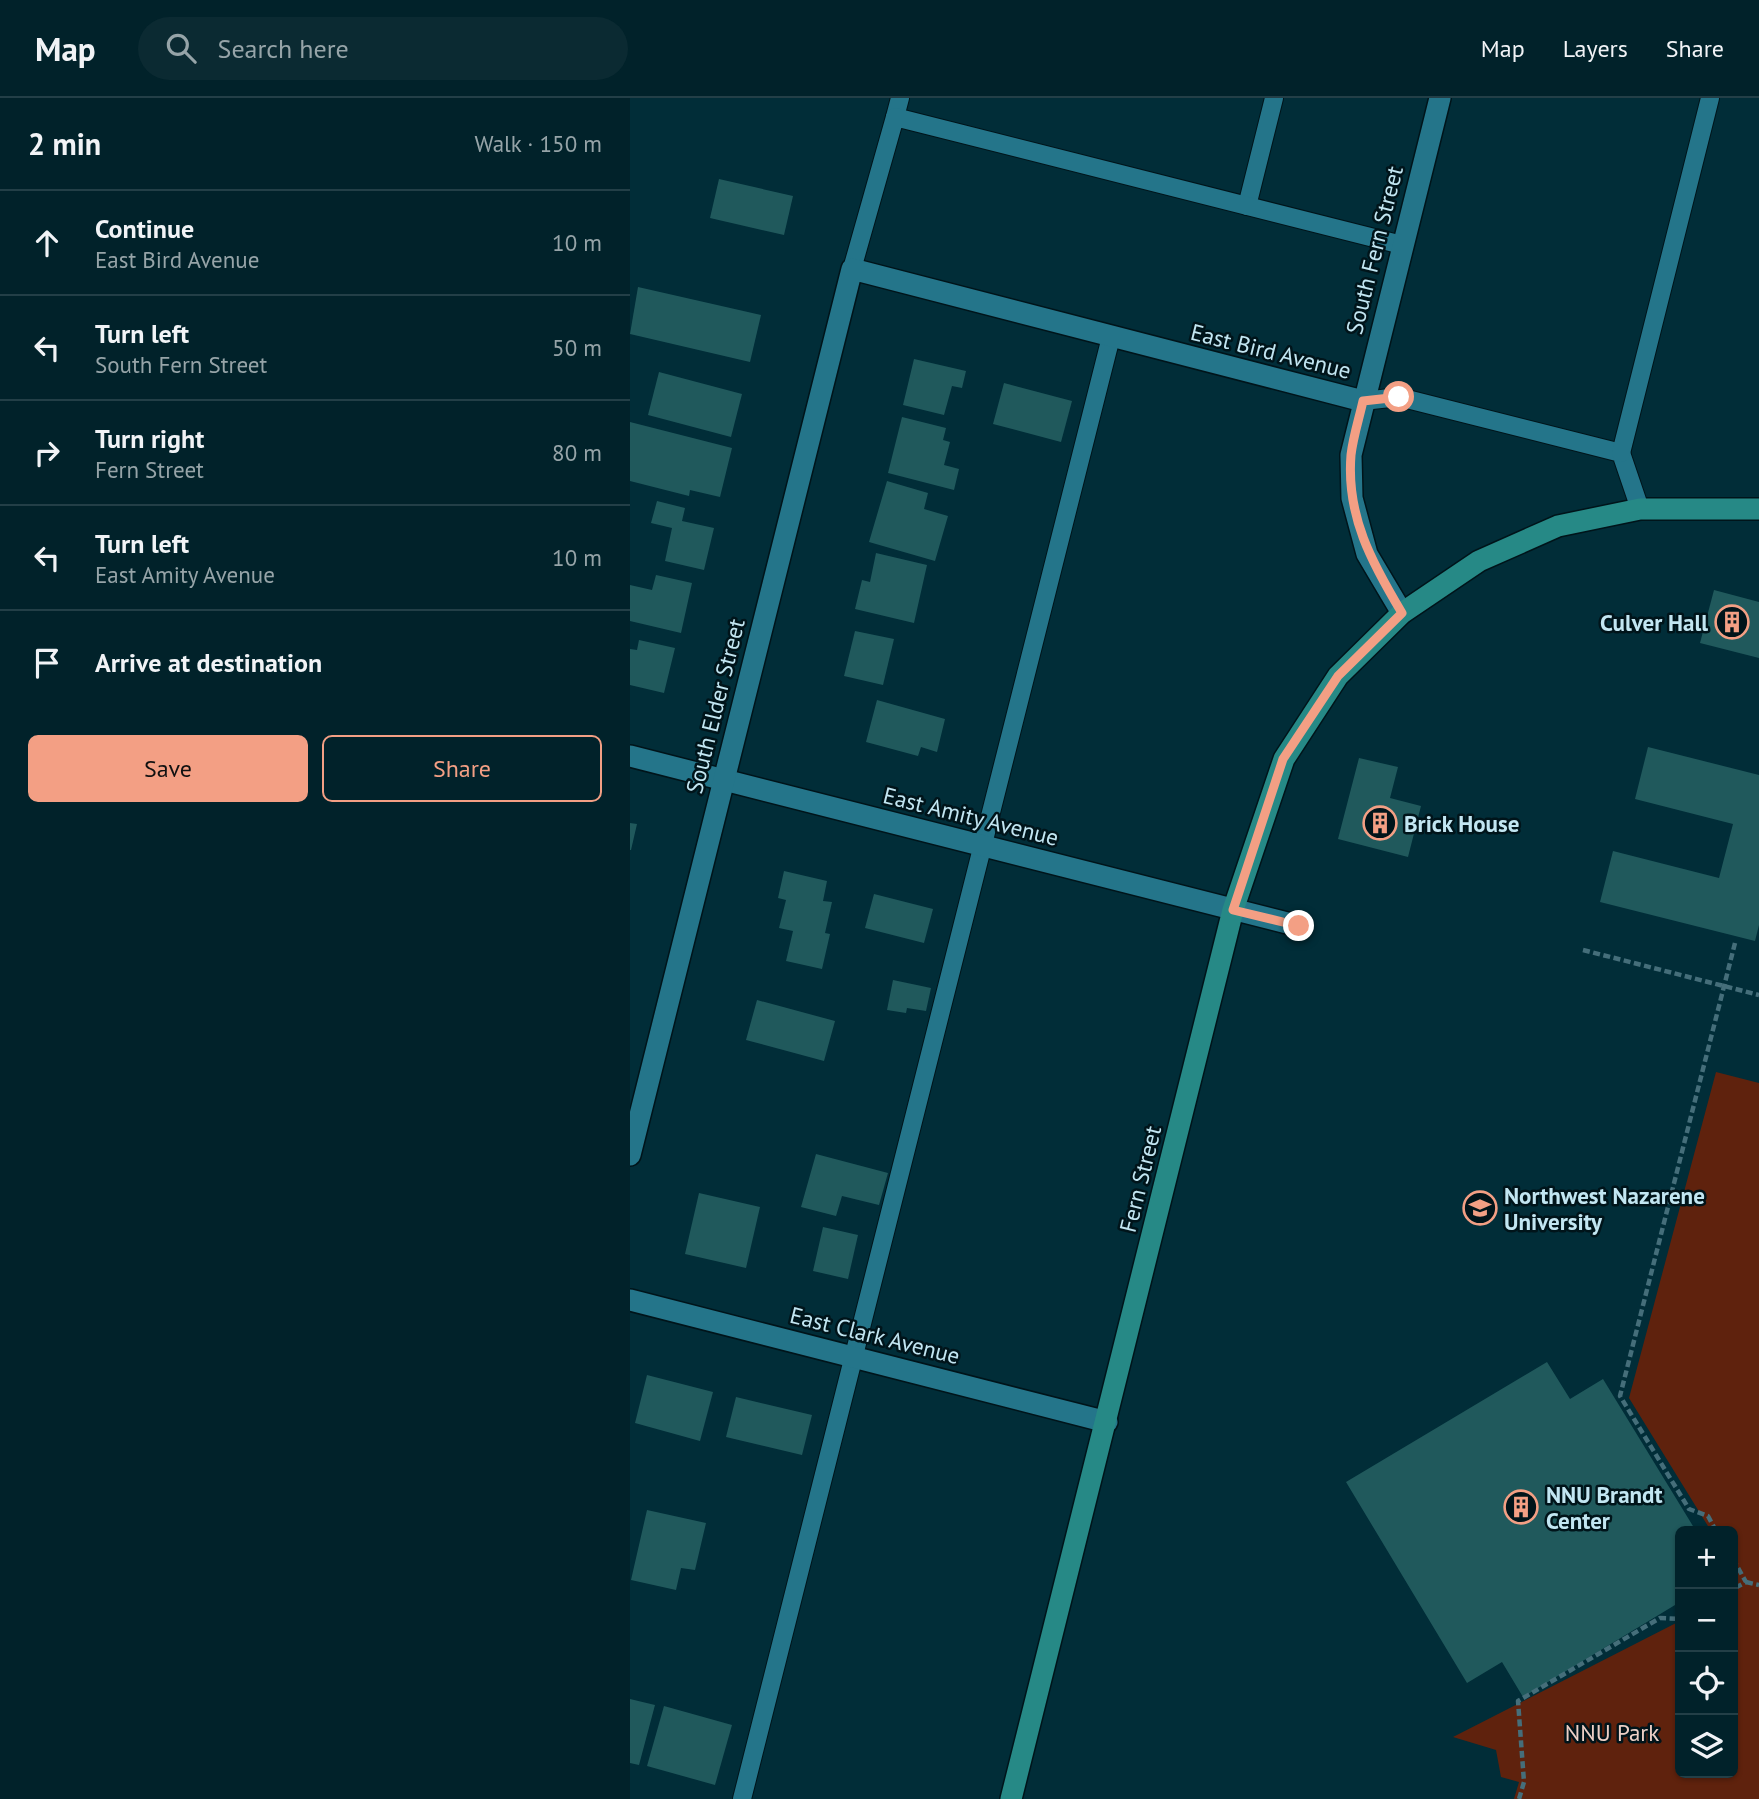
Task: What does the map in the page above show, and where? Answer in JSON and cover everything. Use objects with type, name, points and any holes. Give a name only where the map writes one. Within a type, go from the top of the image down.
[{"type":"street","name":"South Fern Street","points":[[1402,613],[1367,554],[1352,498],[1351,455],[1440,98]]},
{"type":"street","name":"East Bird Avenue","points":[[852,269],[1363,401]]},
{"type":"street","name":"South Elder Street","points":[[630,1155],[852,269]]},
{"type":"street","points":[[1402,613],[1479,561],[1558,526],[1640,509],[1759,509]]},
{"type":"street","name":"Fern Street","points":[[1012,1799],[1233,910],[1283,759],[1338,676],[1402,613]]},
{"type":"street","name":"East Amity Avenue","points":[[630,756],[1299,926]]},
{"type":"street","name":"East Clark Avenue","points":[[630,1300],[1107,1422]]},
{"type":"lane","points":[[852,269],[900,98]]},
{"type":"lane","points":[[1247,206],[1274,98]]},
{"type":"lane","points":[[1640,509],[1621,453],[1710,98]]},
{"type":"lane","points":[[895,117],[1402,246]]},
{"type":"lane","points":[[742,1799],[1111,337]]},
{"type":"lane","name":"East Bird Avenue","points":[[1363,401],[1399,397],[1621,453]]},
{"type":"path","points":[[1713,1526],[1708,1516],[1689,1509],[1620,1396],[1735,943]]},
{"type":"path","points":[[1583,950],[1759,995]]},
{"type":"path","points":[[1738,1568],[1746,1582]]},
{"type":"path","points":[[1735,1589],[1746,1582],[1759,1585]]},
{"type":"path","points":[[1519,1799],[1524,1782],[1518,1701],[1660,1618],[1675,1619]]},
{"type":"green space","name":"NNU Park","points":[[1716,1072],[1759,1083],[1759,1799],[1514,1799],[1519,1782],[1501,1777],[1496,1750],[1453,1737],[1675,1624],[1675,1778],[1738,1778],[1738,1526],[1708,1526],[1629,1398]]},
{"type":"building","points":[[719,179],[793,196],[784,235],[710,218]]},
{"type":"building","points":[[638,287],[761,315],[750,362],[630,334]]},
{"type":"building","points":[[914,359],[966,371],[962,388],[952,386],[944,415],[903,405]]},
{"type":"building","points":[[659,372],[742,394],[731,437],[648,415]]},
{"type":"building","points":[[1004,383],[1072,401],[1061,442],[993,424]]},
{"type":"building","points":[[902,417],[946,428],[943,440],[950,442],[944,465],[959,469],[954,490],[888,473]]},
{"type":"building","points":[[630,422],[732,448],[720,497],[690,490],[689,496],[630,481]]},
{"type":"building","points":[[887,481],[928,493],[924,509],[948,516],[935,561],[869,542]]},
{"type":"building","points":[[657,501],[685,508],[682,521],[714,528],[704,570],[665,561],[672,528],[651,523]]},
{"type":"building","points":[[876,553],[927,565],[914,623],[855,609],[862,580],[870,582]]},
{"type":"building","points":[[656,575],[692,583],[681,633],[630,621],[630,585],[652,590]]},
{"type":"building","name":"Culver Hall","points":[[1714,590],[1759,602],[1759,658],[1700,643]]},
{"type":"building","points":[[855,631],[894,639],[883,685],[844,676]]},
{"type":"building","points":[[639,640],[675,648],[664,693],[630,685],[630,649],[637,650]]},
{"type":"building","points":[[877,700],[945,719],[937,752],[921,747],[918,756],[866,742]]},
{"type":"building","points":[[1648,747],[1759,775],[1759,925],[1755,941],[1600,902],[1613,851],[1719,878],[1733,824],[1635,799]]},
{"type":"building","name":"Brick House","points":[[1359,758],[1398,767],[1390,798],[1421,806],[1408,857],[1338,839]]},
{"type":"building","points":[[630,823],[637,824],[631,850],[630,850]]},
{"type":"building","points":[[784,871],[827,881],[823,901],[832,902],[825,933],[830,934],[822,969],[786,961],[793,931],[779,928],[786,900],[778,898]]},
{"type":"building","points":[[874,894],[933,909],[924,943],[865,928]]},
{"type":"building","points":[[893,980],[931,988],[926,1011],[907,1008],[906,1013],[887,1010]]},
{"type":"building","points":[[757,1000],[835,1021],[824,1061],[746,1040]]},
{"type":"building","points":[[816,1154],[888,1173],[879,1205],[842,1196],[836,1216],[801,1207]]},
{"type":"building","points":[[699,1193],[760,1207],[746,1268],[685,1254]]},
{"type":"building","points":[[823,1227],[858,1235],[848,1279],[813,1271]]},
{"type":"building","name":"NNU Brandt Center","points":[[1547,1362],[1570,1399],[1603,1379],[1693,1526],[1675,1526],[1675,1605],[1523,1697],[1502,1662],[1467,1683],[1346,1482]]},
{"type":"building","points":[[647,1375],[713,1392],[700,1441],[635,1423]]},
{"type":"building","points":[[736,1397],[812,1415],[802,1455],[726,1437]]},
{"type":"building","points":[[647,1510],[706,1523],[695,1570],[681,1568],[676,1590],[631,1580]]},
{"type":"building","points":[[630,1699],[655,1705],[639,1765],[630,1763]]},
{"type":"building","points":[[664,1706],[732,1725],[715,1785],[647,1766]]},
{"type":"place","name":"Culver Hall","points":[[1732,622]]},
{"type":"place","name":"Brick House","points":[[1380,823]]},
{"type":"place","name":"Northwest Nazarene University","points":[[1480,1208]]},
{"type":"place","name":"NNU Brandt Center","points":[[1521,1507]]},
{"type":"route","points":[[1299,926],[1233,910],[1283,759],[1338,676],[1402,613],[1367,554],[1352,498],[1351,455],[1363,401],[1399,397]]}]
